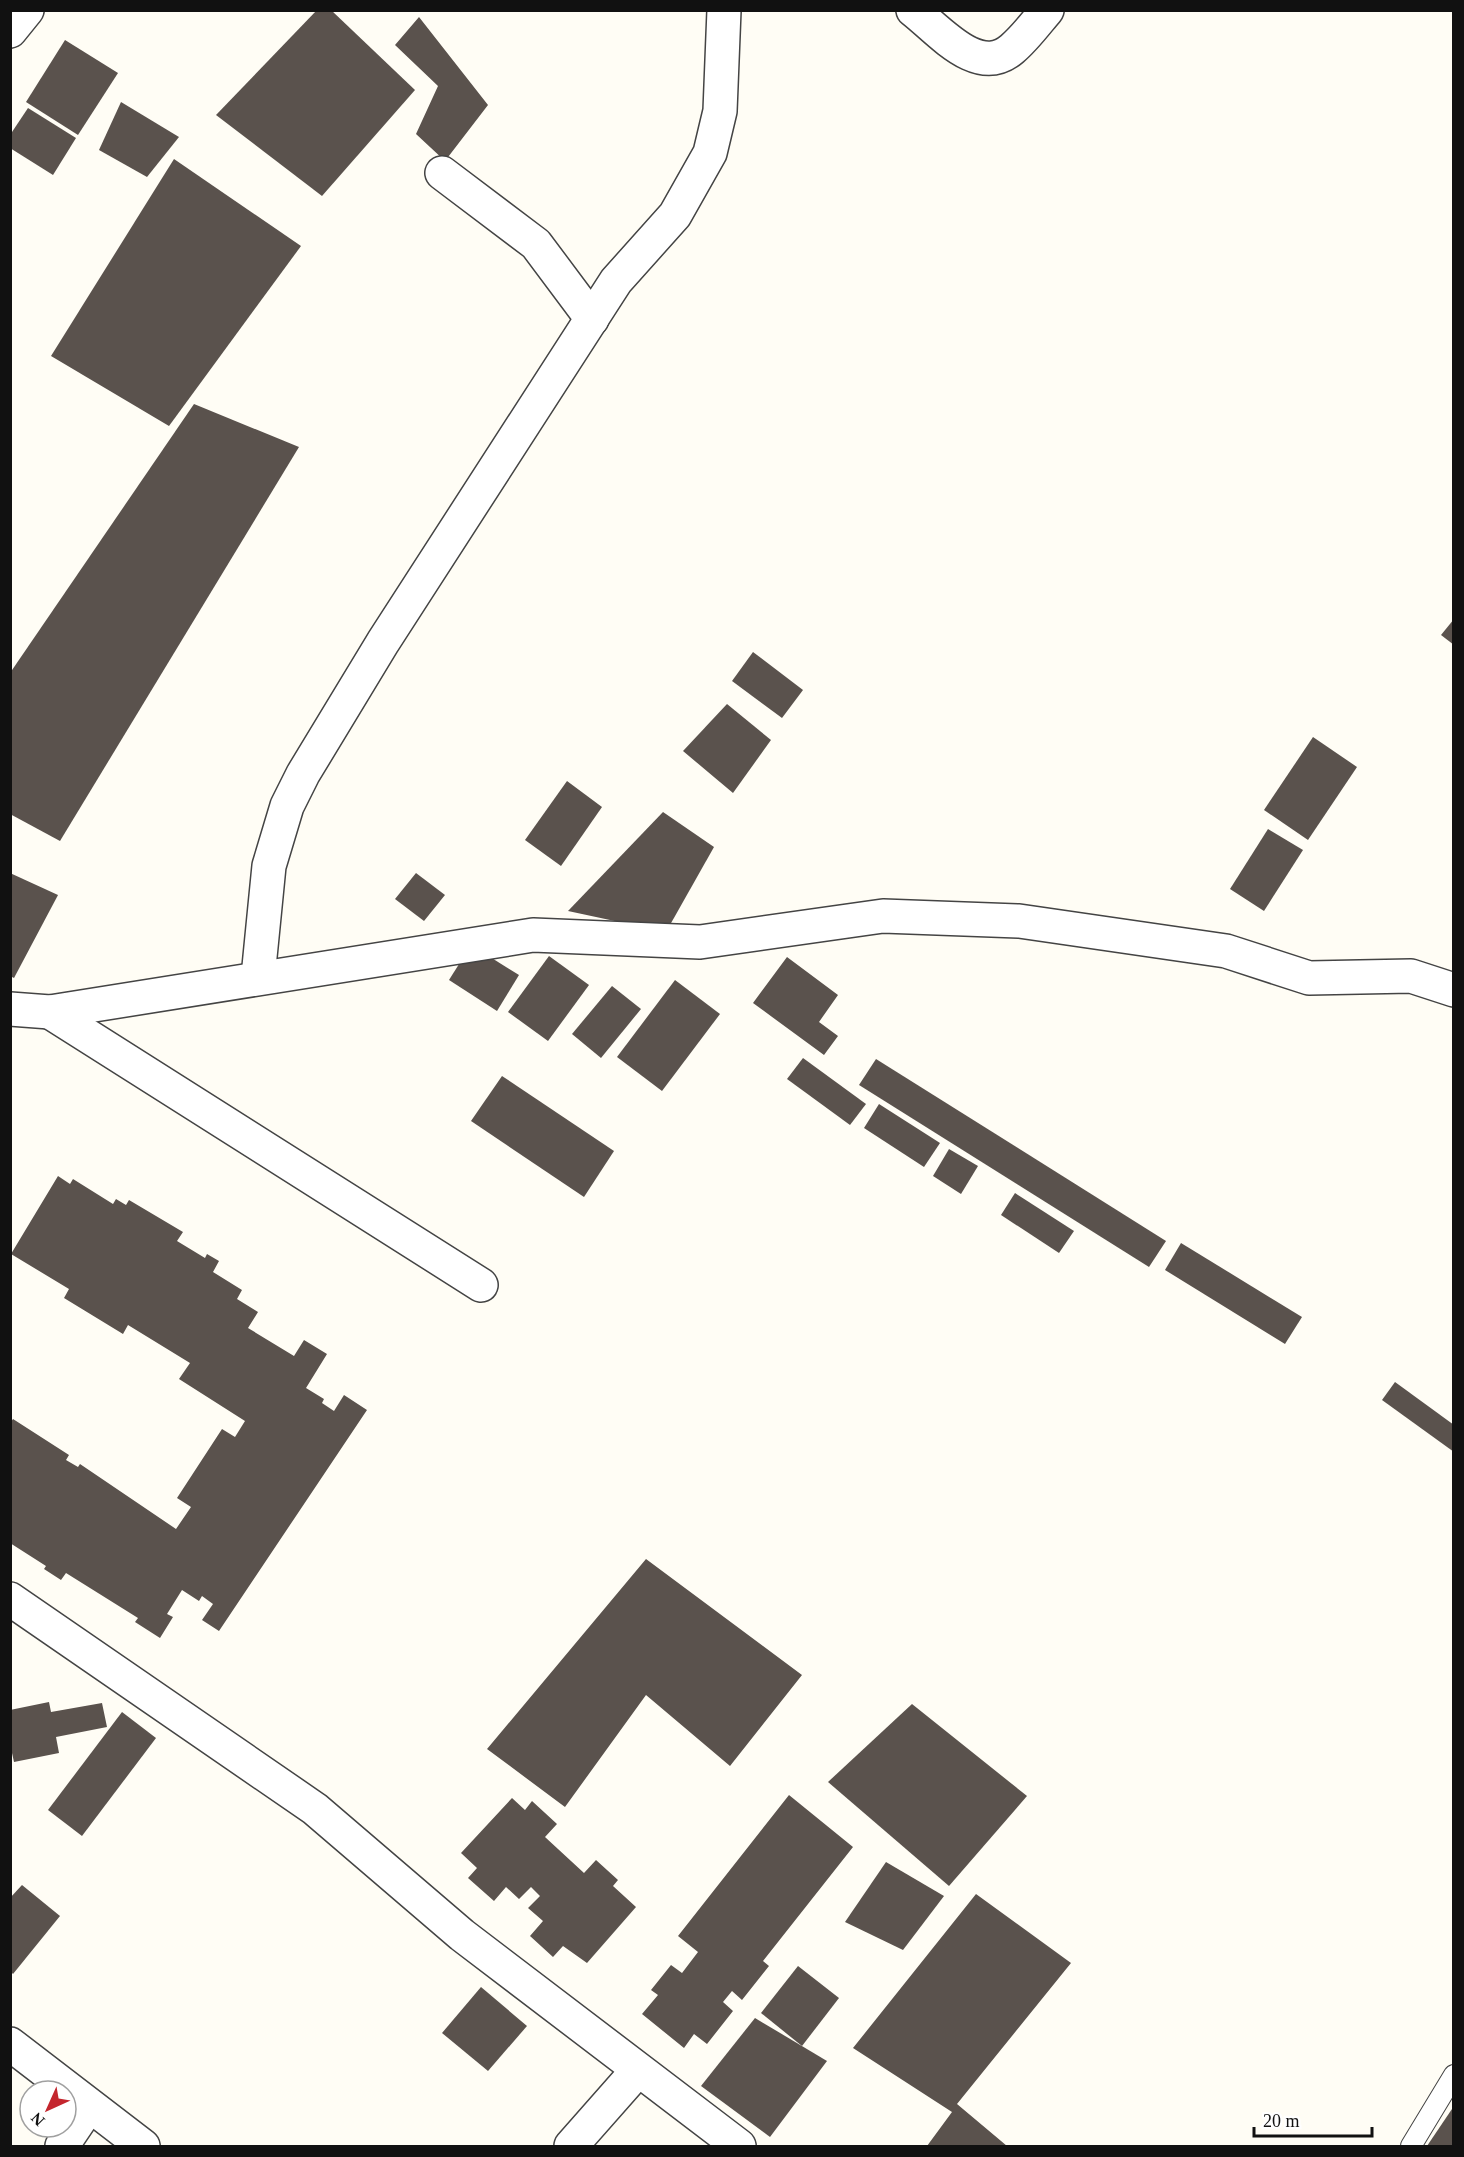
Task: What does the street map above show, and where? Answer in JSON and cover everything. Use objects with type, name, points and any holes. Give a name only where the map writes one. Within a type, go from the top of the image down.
[{"type":"street","points":[[10,32],[27,10]]},
{"type":"street","points":[[258,977],[269,867],[287,806],[303,774],[383,642],[616,281],[675,215],[711,153],[720,111],[724,10]]},
{"type":"street","points":[[913,10],[971,56],[992,60],[1011,50],[1047,10]]},
{"type":"street","points":[[442,173],[536,244],[592,319]]},
{"type":"street","points":[[10,1009],[50,1012],[258,977],[533,935],[700,942],[883,916],[1019,921],[1226,951],[1309,978],[1411,976],[1454,990]]},
{"type":"street","points":[[50,1012],[481,1285]]},
{"type":"street","points":[[10,1599],[315,1809],[462,1935],[739,2146]]},
{"type":"street","points":[[10,2044],[143,2146]]},
{"type":"street","points":[[571,2146],[638,2070]]},
{"type":"street","points":[[62,2146],[89,2106]]},
{"type":"lane","points":[[1411,2146],[1454,2075]]},
{"type":"building","points":[[317,10],[331,10],[415,90],[322,196],[216,115]]},
{"type":"building","points":[[419,17],[488,105],[445,161],[416,134],[438,86],[395,45]]},
{"type":"building","points":[[65,40],[118,73],[78,135],[26,102]]},
{"type":"building","points":[[121,102],[179,137],[147,177],[99,150]]},
{"type":"building","points":[[28,108],[76,138],[53,175],[10,148],[10,135]]},
{"type":"building","points":[[174,159],[301,246],[169,426],[51,356]]},
{"type":"building","points":[[194,404],[299,447],[60,841],[10,814],[10,673]]},
{"type":"building","points":[[1454,619],[1454,645],[1441,635]]},
{"type":"building","points":[[753,652],[803,690],[782,718],[732,681]]},
{"type":"building","points":[[727,704],[771,740],[733,793],[683,751]]},
{"type":"building","points":[[1313,737],[1357,767],[1308,840],[1264,810]]},
{"type":"building","points":[[567,781],[602,807],[561,866],[525,840]]},
{"type":"building","points":[[663,812],[714,847],[666,932],[568,911]]},
{"type":"building","points":[[1268,829],[1303,850],[1264,911],[1230,889]]},
{"type":"building","points":[[10,873],[58,895],[14,978],[10,976]]},
{"type":"building","points":[[416,873],[445,895],[424,921],[395,899]]},
{"type":"building","points":[[471,945],[519,975],[497,1011],[449,980]]},
{"type":"building","points":[[549,956],[589,985],[548,1041],[508,1012]]},
{"type":"building","points":[[787,957],[838,995],[819,1022],[838,1036],[824,1055],[753,1003]]},
{"type":"building","points":[[675,980],[720,1014],[662,1091],[617,1057]]},
{"type":"building","points":[[612,986],[641,1009],[601,1058],[572,1034]]},
{"type":"building","points":[[803,1058],[866,1104],[850,1125],[787,1079]]},
{"type":"building","points":[[876,1059],[1166,1241],[1149,1267],[859,1085]]},
{"type":"building","points":[[502,1076],[614,1151],[584,1197],[471,1121]]},
{"type":"building","points":[[879,1104],[940,1143],[924,1167],[864,1128]]},
{"type":"building","points":[[949,1149],[978,1166],[961,1194],[933,1176]]},
{"type":"building","points":[[58,1176],[70,1184],[73,1179],[113,1204],[116,1199],[126,1205],[129,1200],[183,1232],[177,1241],[205,1258],[207,1254],[219,1261],[213,1272],[242,1290],[237,1299],[258,1312],[248,1328],[294,1356],[304,1340],[327,1354],[306,1388],[324,1399],[322,1403],[334,1411],[344,1395],[367,1410],[219,1631],[202,1620],[213,1604],[202,1596],[199,1601],[182,1590],[167,1614],[173,1617],[160,1638],[135,1622],[138,1618],[66,1573],[61,1580],[44,1569],[46,1566],[10,1543],[10,1423],[13,1419],[69,1455],[66,1460],[78,1467],[80,1464],[176,1529],[191,1507],[177,1498],[222,1429],[235,1437],[245,1421],[179,1379],[190,1363],[128,1325],[123,1334],[64,1298],[69,1289],[11,1254]]},
{"type":"building","points":[[1015,1193],[1074,1231],[1059,1253],[1001,1215]]},
{"type":"building","points":[[1181,1243],[1302,1317],[1285,1344],[1165,1270]]},
{"type":"building","points":[[1395,1382],[1454,1425],[1454,1452],[1382,1400]]},
{"type":"building","points":[[646,1559],[802,1675],[730,1766],[646,1695],[565,1807],[487,1749]]},
{"type":"building","points":[[49,1702],[51,1712],[102,1703],[107,1727],[56,1737],[59,1753],[14,1762],[10,1744],[10,1710]]},
{"type":"building","points":[[912,1704],[1027,1796],[949,1886],[828,1782]]},
{"type":"building","points":[[122,1712],[156,1738],[82,1836],[48,1810]]},
{"type":"building","points":[[789,1795],[853,1847],[763,1961],[769,1966],[742,2000],[732,1991],[723,2002],[733,2011],[707,2044],[694,2034],[684,2048],[642,2014],[658,1995],[651,1990],[671,1965],[682,1973],[698,1952],[678,1936]]},
{"type":"building","points":[[512,1798],[525,1810],[532,1801],[557,1824],[545,1837],[584,1873],[596,1860],[618,1880],[613,1886],[636,1907],[587,1963],[563,1946],[553,1957],[530,1936],[543,1921],[528,1908],[540,1896],[531,1887],[519,1899],[506,1887],[494,1901],[468,1878],[477,1868],[461,1853]]},
{"type":"building","points":[[886,1862],[944,1896],[903,1950],[845,1922]]},
{"type":"building","points":[[22,1885],[60,1916],[13,1974],[10,1971],[10,1898]]},
{"type":"building","points":[[976,1894],[1071,1963],[957,2104],[1007,2146],[927,2146],[952,2112],[853,2048]]},
{"type":"building","points":[[798,1966],[839,1998],[802,2046],[761,2013]]},
{"type":"building","points":[[481,1987],[527,2026],[488,2071],[442,2033]]},
{"type":"building","points":[[755,2018],[827,2061],[770,2137],[701,2086]]},
{"type":"building","points":[[1454,2106],[1454,2146],[1427,2146]]}]
